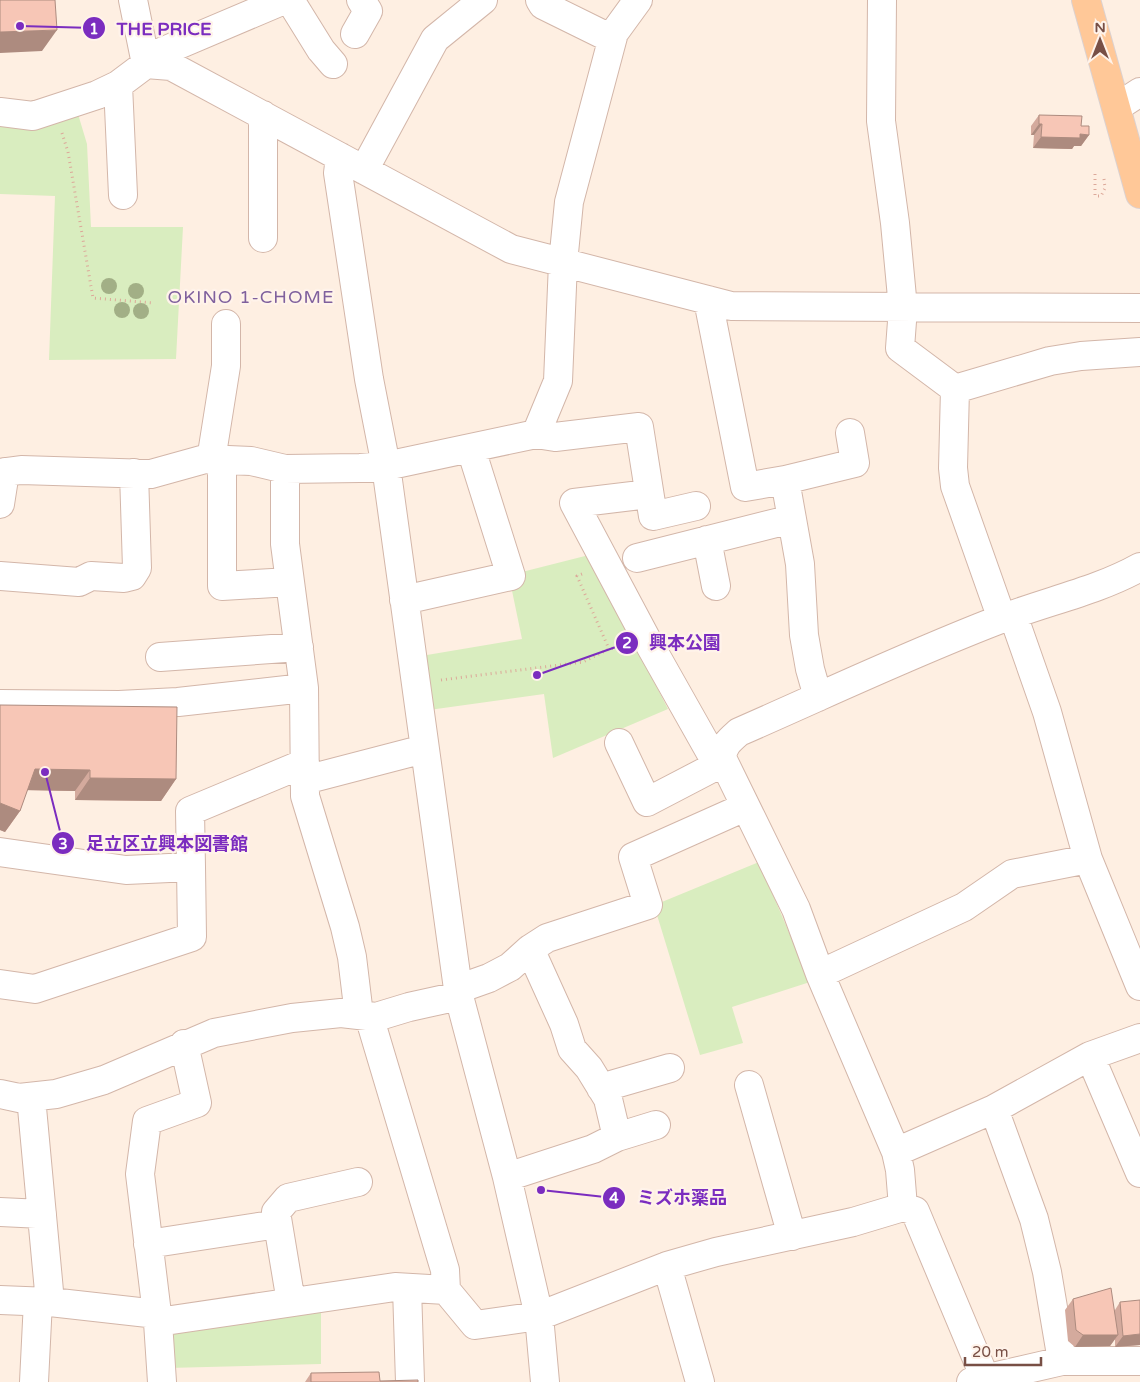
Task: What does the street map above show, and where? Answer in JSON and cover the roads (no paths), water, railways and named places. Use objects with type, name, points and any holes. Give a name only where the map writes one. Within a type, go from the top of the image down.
[{"type":"main road","points":[[1086,0],[1139,184]]},
{"type":"street","points":[[133,0],[145,62]]},
{"type":"street","points":[[0,112],[34,116],[97,95],[118,85],[145,62],[284,0]]},
{"type":"street","points":[[290,0],[320,50],[333,64]]},
{"type":"street","points":[[356,34],[368,11],[361,0]]},
{"type":"street","points":[[364,170],[435,39],[483,0]]},
{"type":"street","points":[[540,0],[543,5],[612,39]]},
{"type":"street","points":[[536,434],[558,381],[563,263],[569,202],[614,33],[638,0]]},
{"type":"street","points":[[882,0],[880,121],[895,223],[903,308],[900,348],[954,389]]},
{"type":"street","points":[[145,62],[171,66],[511,249],[731,306],[1140,308]]},
{"type":"street","points":[[118,85],[123,195]]},
{"type":"street","points":[[1117,107],[1140,92]]},
{"type":"street","points":[[263,238],[264,115]]},
{"type":"street","points":[[340,157],[338,173],[369,379],[386,466],[459,993],[507,1177],[539,1316],[545,1382]]},
{"type":"street","points":[[708,300],[745,487],[785,480],[854,463],[850,433]]},
{"type":"street","points":[[226,324],[226,366],[216,460],[222,586],[290,582]]},
{"type":"street","points":[[954,389],[1050,361],[1081,356],[1140,352]]},
{"type":"street","points":[[954,389],[953,468],[955,486],[1047,712],[1088,859],[1140,986]]},
{"type":"street","points":[[0,504],[3,473],[21,470],[151,474],[205,459],[251,461],[284,469],[360,468],[386,466],[536,434],[555,437],[639,427],[653,516],[696,506]]},
{"type":"street","points":[[404,600],[512,576],[471,449]]},
{"type":"street","points":[[284,469],[285,544],[304,688],[305,796],[347,935],[364,1016],[445,1270],[446,1290],[475,1325],[539,1316],[668,1266],[716,1252],[853,1222],[903,1206],[915,1211],[978,1380],[1062,1361],[1140,1361]]},
{"type":"street","points":[[0,576],[79,582],[90,576],[124,578],[132,576],[137,568],[134,473]]},
{"type":"street","points":[[785,480],[800,564],[804,635],[810,669],[818,697]]},
{"type":"street","points":[[649,494],[574,503],[647,640],[713,757],[722,758]]},
{"type":"street","points":[[637,558],[792,519]]},
{"type":"street","points":[[707,540],[716,586]]},
{"type":"street","points":[[619,743],[647,802],[716,766],[722,758],[726,744],[739,732],[889,665],[1007,617],[1121,577],[1140,567]]},
{"type":"street","points":[[160,657],[299,647]]},
{"type":"street","points":[[0,704],[119,705],[178,702],[304,688]]},
{"type":"street","points":[[0,984],[35,989],[192,937],[190,811],[305,772],[424,750]]},
{"type":"street","points":[[722,758],[796,909],[820,974],[896,1152],[900,1170],[903,1206]]},
{"type":"street","points":[[0,1094],[19,1098],[56,1094],[104,1080],[214,1032],[292,1018],[341,1013],[376,1017],[459,993],[510,967],[530,948],[547,938],[648,905],[633,857],[745,807]]},
{"type":"street","points":[[0,852],[126,870],[191,867]]},
{"type":"street","points":[[820,974],[964,907],[1012,874],[1088,859]]},
{"type":"street","points":[[530,948],[564,1024],[572,1049],[589,1068],[608,1099],[617,1137]]},
{"type":"street","points":[[896,1152],[994,1108],[1090,1056],[1140,1038]]},
{"type":"street","points":[[162,1382],[157,1318],[140,1174],[146,1121],[197,1103],[184,1044]]},
{"type":"street","points":[[1090,1056],[1140,1172]]},
{"type":"street","points":[[601,1088],[670,1068]]},
{"type":"street","points":[[749,1085],[792,1236]]},
{"type":"street","points":[[31,1097],[42,1214],[44,1301],[34,1382]]},
{"type":"street","points":[[994,1108],[1034,1219],[1046,1272],[1062,1361]]},
{"type":"street","points":[[507,1177],[593,1149],[617,1137],[656,1125]]},
{"type":"street","points":[[291,1302],[276,1212],[288,1198],[358,1182]]},
{"type":"street","points":[[0,1212],[42,1214]]},
{"type":"street","points":[[148,1244],[278,1224]]},
{"type":"street","points":[[668,1266],[700,1382]]},
{"type":"street","points":[[0,1300],[44,1301],[157,1318],[395,1287],[446,1290]]},
{"type":"street","points":[[407,1288],[410,1382]]},
{"type":"place","name":"THE PRICE","points":[[20,26]]},
{"type":"place","name":"興本公園","points":[[537,675]]},
{"type":"place","name":"足立区立興本図書館","points":[[45,772]]},
{"type":"place","name":"ミズホ薬品","points":[[541,1190]]},
{"type":"district","name":"OKINO 1-CHOME","points":[[251,297]]}]
